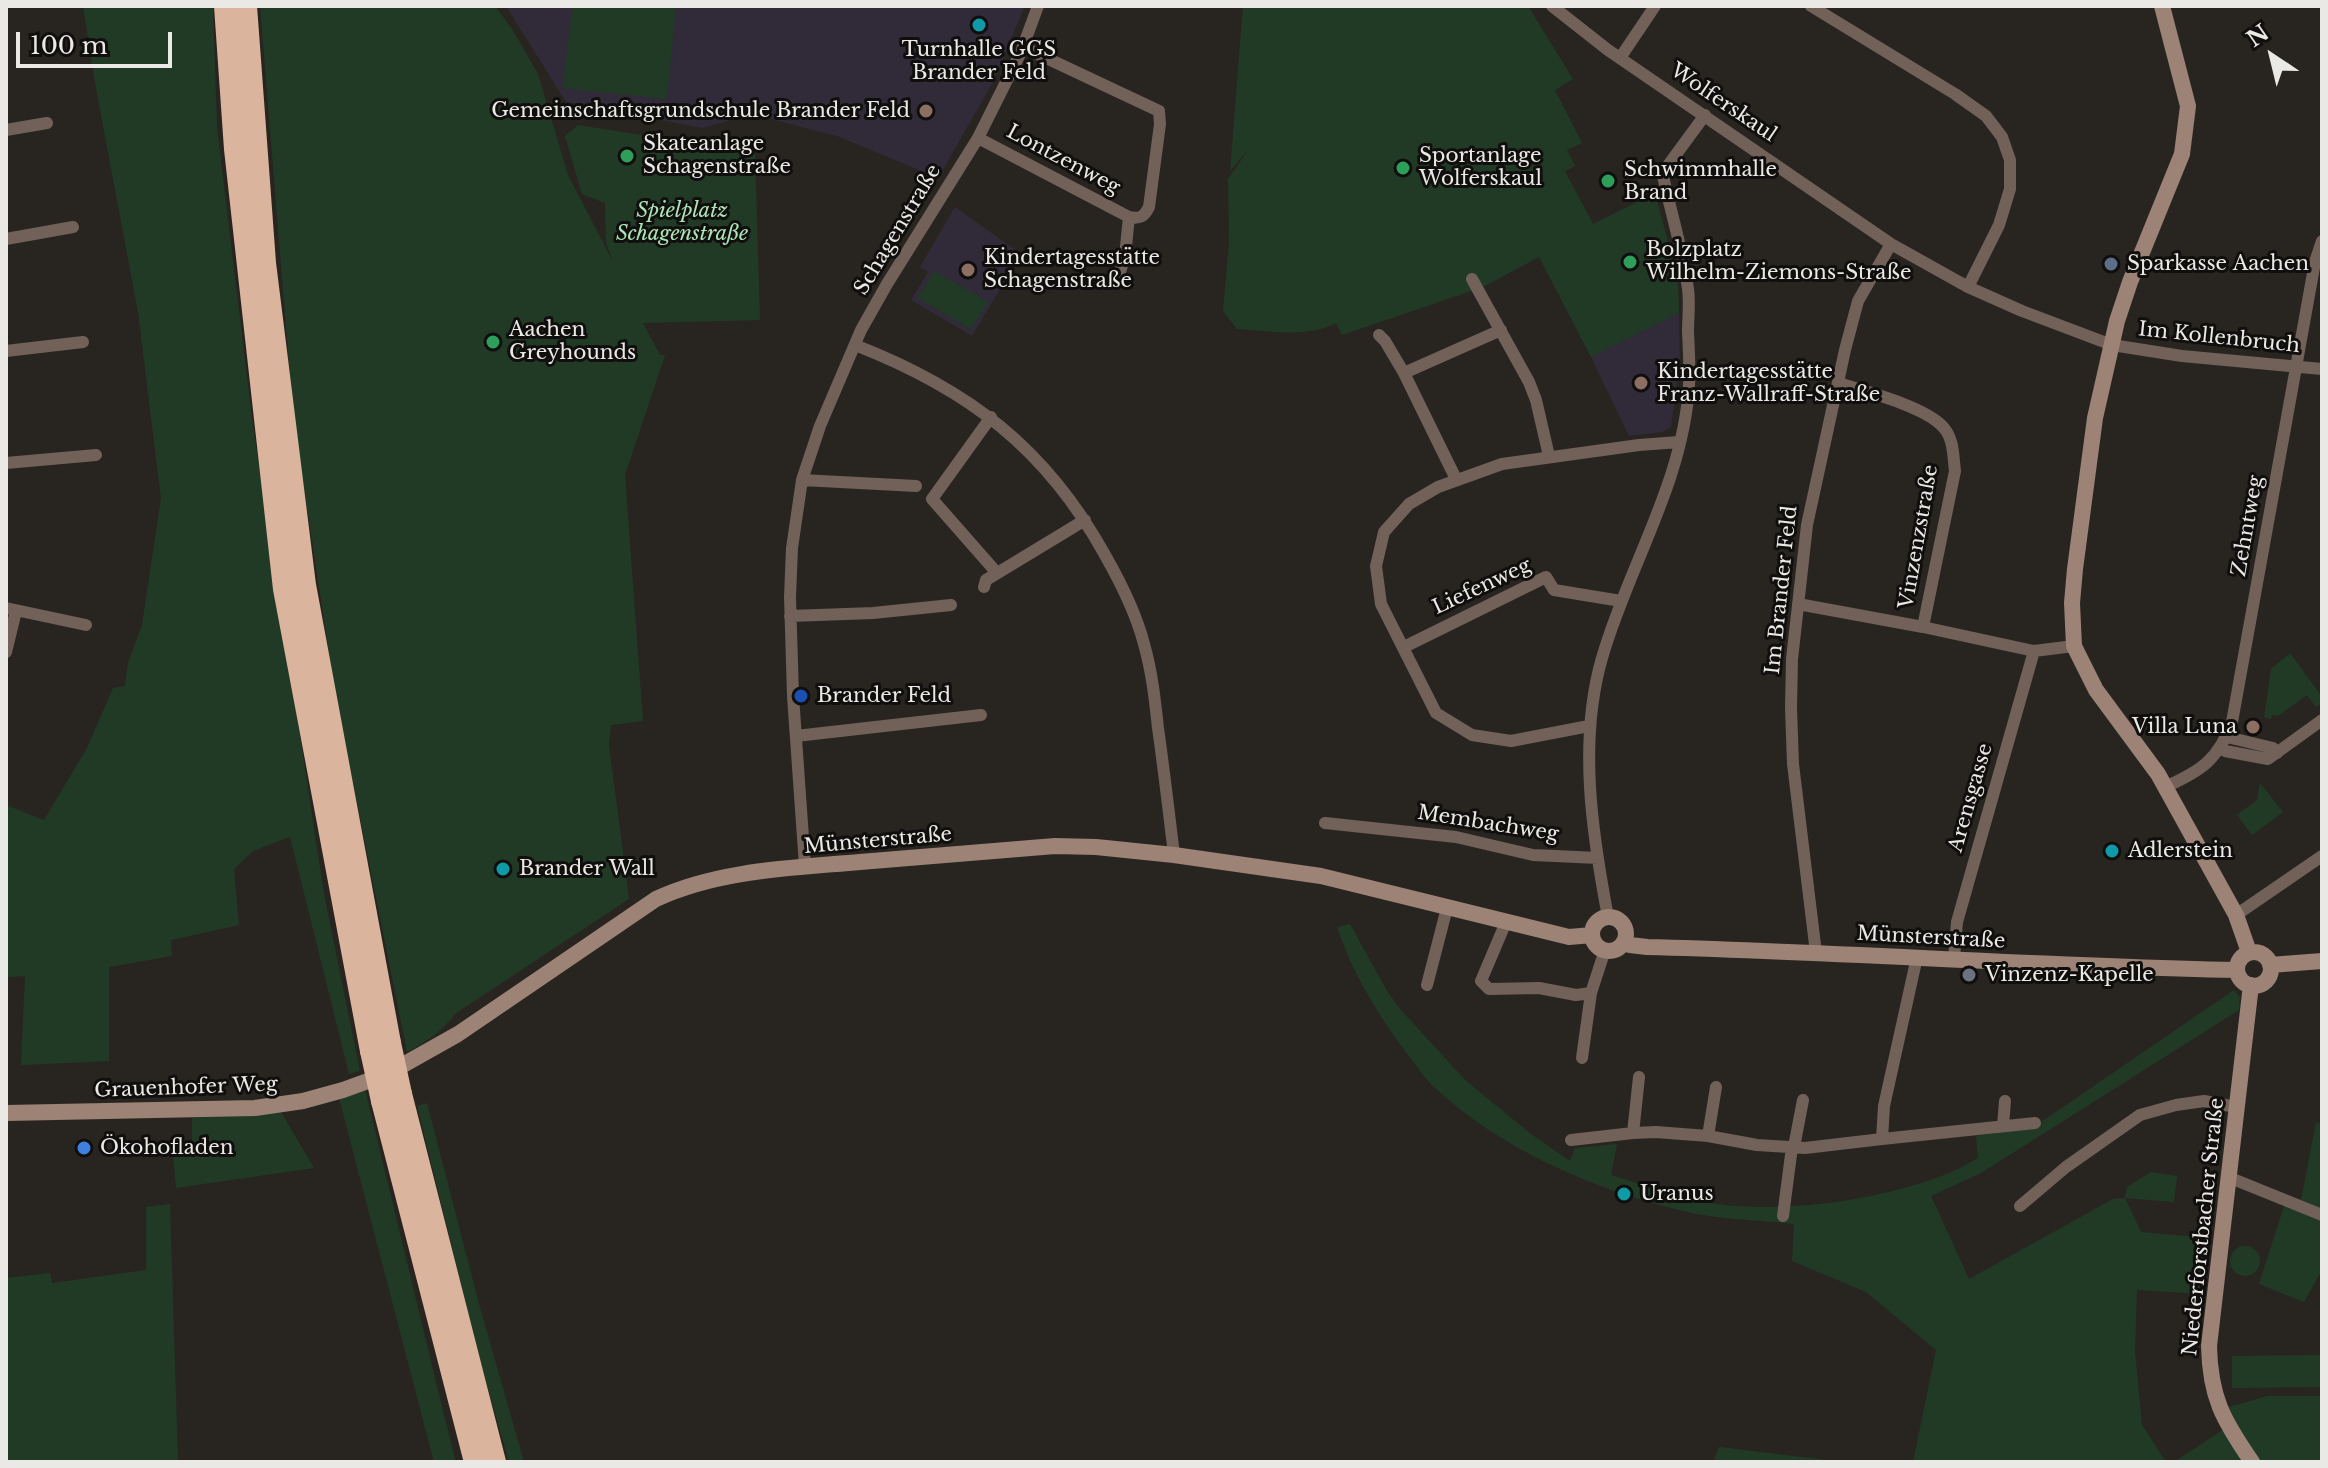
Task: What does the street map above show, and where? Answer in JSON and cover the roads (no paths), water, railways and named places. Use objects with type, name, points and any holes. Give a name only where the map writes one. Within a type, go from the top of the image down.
[{"type":"highway","points":[[225,6],[235,149],[284,589],[392,1098],[475,1462]]},
{"type":"highway","points":[[246,6],[265,263],[305,585],[381,1047]]},
{"type":"highway","points":[[392,1098],[495,1462]]},
{"type":"street","name":"Schagenstraße","points":[[805,866],[790,616],[791,552],[802,480],[820,426],[861,330],[1000,99],[1038,6]]},
{"type":"street","name":"Wolferskaul","points":[[1552,6],[1620,58],[1891,244],[1968,287],[2112,345]]},
{"type":"street","points":[[1620,58],[1655,6]]},
{"type":"street","points":[[1811,6],[1966,101],[1986,116],[2002,137],[2010,160],[2010,189],[1999,225],[1968,287]]},
{"type":"street","points":[[2162,6],[2188,106],[2182,154],[2130,282],[2095,418],[2080,516],[2072,603],[2074,646],[2096,690],[2165,787],[2236,915],[2249,952]]},
{"type":"street","name":"Lontzenweg","points":[[978,138],[1129,217],[1137,219],[1144,216],[1149,207],[1159,111],[1023,47]]},
{"type":"street","points":[[1608,917],[1598,858],[1589,726],[1601,660],[1621,601],[1659,509],[1679,442],[1689,388],[1688,290],[1663,176],[1705,115]]},
{"type":"street","points":[[6,130],[47,123]]},
{"type":"street","name":"Lontzenweg","points":[[1119,275],[1125,256],[1129,217]]},
{"type":"street","points":[[6,239],[73,227]]},
{"type":"street","name":"Zehntweg","points":[[2224,743],[2236,705],[2315,262],[2322,241]]},
{"type":"street","name":"Im Brander Feld","points":[[1816,953],[1793,764],[1792,659],[1807,525],[1822,445],[1858,301],[1891,244]]},
{"type":"street","points":[[1472,279],[1523,369],[1536,400],[1549,456]]},
{"type":"street","points":[[1404,373],[1501,330]]},
{"type":"street","points":[[1379,335],[1404,373],[1456,479]]},
{"type":"street","points":[[6,351],[83,342]]},
{"type":"street","points":[[855,345],[946,387],[991,417],[1044,467],[1085,520],[1123,588],[1145,648],[1157,714],[1174,855]]},
{"type":"street","name":"Im Kollenbruch","points":[[2112,345],[2182,356],[2322,369]]},
{"type":"street","name":"Vinzenzstraße","points":[[1838,383],[1918,410],[1943,426],[1952,445],[1955,471],[1923,627]]},
{"type":"street","points":[[991,417],[932,499],[997,573]]},
{"type":"street","points":[[1589,726],[1511,741],[1472,735],[1436,713],[1381,604],[1376,566],[1384,532],[1409,504],[1456,479],[1502,464],[1679,442]]},
{"type":"street","points":[[6,463],[96,455]]},
{"type":"street","points":[[802,480],[916,486]]},
{"type":"street","points":[[984,587],[986,580],[1085,520]]},
{"type":"street","name":"Liefenweg","points":[[1404,647],[1546,577],[1554,590],[1621,601]]},
{"type":"street","points":[[1798,604],[2034,651],[2074,646]]},
{"type":"street","points":[[790,616],[873,613],[951,605]]},
{"type":"street","points":[[6,652],[11,609],[86,625]]},
{"type":"street","name":"Arensgasse","points":[[1954,958],[1957,922],[2034,651]]},
{"type":"street","points":[[796,736],[981,715]]},
{"type":"street","points":[[2224,743],[2225,751],[2268,759],[2322,720]]},
{"type":"street","points":[[2165,787],[2201,769],[2224,743]]},
{"type":"street","name":"Membachweg","points":[[1325,823],[1456,837],[1533,855],[1598,858]]},
{"type":"street","name":"Münsterstraße","points":[[365,1083],[409,1063],[458,1034],[656,899],[677,889],[738,875],[805,866],[1055,846],[1096,847],[1321,876],[1569,937],[1592,935]]},
{"type":"street","points":[[2236,915],[2322,856]]},
{"type":"street","points":[[1427,985],[1447,908]]},
{"type":"street","points":[[1608,917],[1622,924],[1626,933],[1624,942],[1618,947],[1605,950],[1596,945],[1592,935],[1598,921],[1608,917]]},
{"type":"street","points":[[1506,922],[1481,981],[1486,987],[1539,988],[1576,995],[1591,993]]},
{"type":"street","name":"Münsterstraße","points":[[1624,942],[1647,947],[2237,970]]},
{"type":"street","points":[[1582,1058],[1591,993],[1605,950]]},
{"type":"street","points":[[2249,952],[2262,954],[2270,965],[2269,976],[2259,985],[2241,980],[2237,970],[2240,959],[2249,952]]},
{"type":"street","points":[[1882,1139],[1884,1106],[1917,957]]},
{"type":"street","points":[[2270,965],[2322,961]]},
{"type":"street","name":"Niederforstbacher Straße","points":[[2251,985],[2209,1346],[2210,1371],[2218,1406],[2252,1462]]},
{"type":"street","points":[[1633,1133],[1639,1077]]},
{"type":"street","name":"Grauenhofer Weg","points":[[6,1113],[255,1108],[303,1101],[365,1083]]},
{"type":"street","points":[[1708,1136],[1716,1087]]},
{"type":"street","points":[[1783,1216],[1803,1100]]},
{"type":"street","points":[[2003,1126],[2005,1101]]},
{"type":"street","points":[[2020,1206],[2066,1167],[2140,1115],[2204,1101],[2236,1107]]},
{"type":"street","points":[[1571,1140],[1656,1132],[1793,1147],[2035,1123]]},
{"type":"street","points":[[2228,1177],[2322,1215]]},
{"type":"place","name":"Turnhalle GGS Brander Feld","points":[[979,25]]},
{"type":"place","name":"Gemeinschaftsgrundschule Brander Feld","points":[[926,111]]},
{"type":"place","name":"Skateanlage Schagenstraße","points":[[627,156]]},
{"type":"place","name":"Sportanlage Wolferskaul","points":[[1403,168]]},
{"type":"place","name":"Schwimmhalle Brand","points":[[1608,181]]},
{"type":"place","name":"Bolzplatz Wilhelm-Ziemons-Straße","points":[[1630,262]]},
{"type":"place","name":"Sparkasse Aachen","points":[[2111,264]]},
{"type":"place","name":"Kindertagesstätte Schagenstraße","points":[[968,270]]},
{"type":"place","name":"Aachen Greyhounds","points":[[493,342]]},
{"type":"place","name":"Kindertagesstätte Franz-Wallraff-Straße","points":[[1641,383]]},
{"type":"place","name":"Brander Feld","points":[[801,696]]},
{"type":"place","name":"Villa Luna","points":[[2253,727]]},
{"type":"place","name":"Adlerstein","points":[[2112,851]]},
{"type":"place","name":"Brander Wall","points":[[503,869]]},
{"type":"place","name":"Vinzenz-Kapelle","points":[[1969,975]]},
{"type":"place","name":"Ökohofladen","points":[[84,1148]]},
{"type":"place","name":"Uranus","points":[[1624,1194]]},
{"type":"park label","name":"Spielplatz Schagenstraße","points":[[682,222]]}]
